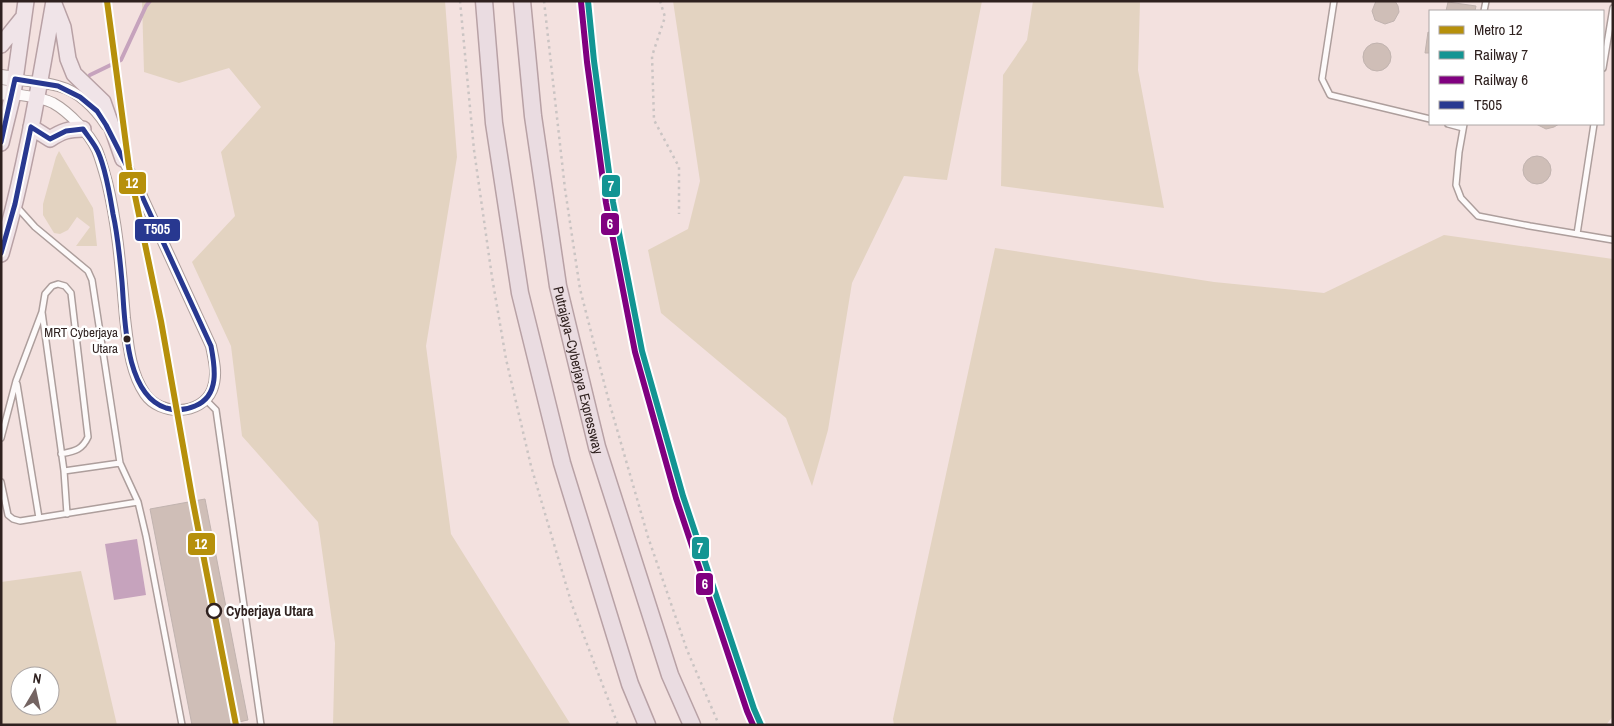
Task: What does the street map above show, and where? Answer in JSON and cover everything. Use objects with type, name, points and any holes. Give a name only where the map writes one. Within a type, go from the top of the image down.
[{"type":"highway","points":[[484,1],[494,123],[520,293],[562,464],[630,684],[647,725]]},
{"type":"highway","name":"Putrajaya–Cyberjaya Expressway","points":[[522,1],[533,116],[558,286],[597,447],[670,675],[692,725]]},
{"type":"main road","points":[[1,143],[8,86],[26,1]]},
{"type":"main road","points":[[1,254],[15,204],[31,127],[53,2]]},
{"type":"main road","points":[[53,2],[63,27],[68,58],[74,74],[103,102],[123,159]]},
{"type":"main road","points":[[1,46],[24,17]]},
{"type":"main road","points":[[31,127],[50,139],[64,131],[83,130]]},
{"type":"street","points":[[8,86],[38,90],[58,86],[80,97],[97,111],[106,125],[145,203],[211,346],[216,371],[212,390],[206,400],[196,406],[182,410],[159,406],[146,396],[131,361],[115,222],[96,148],[65,110],[38,90],[8,86]]},
{"type":"lane","points":[[1334,1],[1322,79],[1330,95],[1429,119]]},
{"type":"lane","points":[[1604,62],[1613,8]]},
{"type":"lane","points":[[1577,234],[1594,125]]},
{"type":"lane","points":[[1463,126],[1456,185],[1461,198],[1478,216],[1613,240]]},
{"type":"lane","points":[[15,204],[34,227],[88,271],[92,280],[120,462],[138,502],[182,725]]},
{"type":"lane","points":[[1,438],[16,381],[42,312],[45,294],[52,286],[58,284],[65,286],[71,293],[88,436],[84,445],[74,452],[62,454]]},
{"type":"lane","points":[[42,312],[62,454],[67,514]]},
{"type":"lane","points":[[16,381],[39,518]]},
{"type":"lane","points":[[206,400],[216,410],[261,725]]},
{"type":"lane","points":[[64,471],[120,462]]},
{"type":"lane","points":[[1,482],[8,515],[20,521],[138,502]]},
{"type":"path","points":[[460,1],[474,150],[506,359],[531,466],[572,605],[618,725]]},
{"type":"path","points":[[544,1],[565,188],[580,288],[608,398],[648,537],[687,650],[719,725]]},
{"type":"path","points":[[660,1],[665,17],[652,56],[654,120],[679,167],[680,214]]},
{"type":"shaded area","points":[[142,1],[445,1],[457,157],[426,346],[451,534],[571,725],[333,725],[335,643],[318,522],[242,436],[231,346],[192,262],[235,216],[221,152],[261,107],[229,68],[179,83],[144,72]]},
{"type":"shaded area","points":[[673,1],[982,1],[947,180],[904,176],[852,283],[828,430],[812,486],[786,418],[661,313],[648,250],[688,229],[700,181]]},
{"type":"shaded area","points":[[1033,1],[1140,1],[1138,70],[1164,208],[1001,186],[1003,75],[1027,40]]},
{"type":"shaded area","points":[[59,151],[93,208],[97,246],[76,246],[90,227],[77,217],[68,230],[60,234],[54,233],[43,215],[43,204]]},
{"type":"shaded area","points":[[1444,235],[1613,259],[1613,716],[1606,725],[894,725],[893,719],[995,248],[1214,282],[1324,293]]},
{"type":"shaded area","points":[[137,539],[146,595],[114,600],[105,544]]},
{"type":"shaded area","points":[[81,571],[117,725],[1,725],[1,582]]},
{"type":"building","points":[[1376,1],[1395,1],[1399,12],[1394,21],[1385,24],[1375,20],[1372,11]]},
{"type":"building","points":[[1448,2],[1476,6],[1475,10],[1446,10]]},
{"type":"building","points":[[1428,32],[1429,53],[1425,53]]},
{"type":"building","points":[[1377,43],[1387,47],[1391,57],[1387,67],[1377,71],[1367,67],[1363,57],[1367,47]]},
{"type":"building","points":[[1538,125],[1557,125],[1554,127],[1546,129]]},
{"type":"building","points":[[1537,156],[1547,160],[1551,170],[1547,180],[1537,184],[1527,180],[1523,170],[1527,160]]},
{"type":"building","name":"Cyberjaya Utara","points":[[205,499],[248,720],[225,725],[192,725],[150,509]]},
{"type":"waterway","points":[[90,75],[121,60],[150,1]]},
{"type":"metro line","name":"12","points":[[107,1],[129,167],[161,321],[192,497],[236,725]]},
{"type":"rail line","name":"7","points":[[588,1],[613,202],[642,351],[683,496],[761,725]]},
{"type":"rail line","name":"6","points":[[581,2],[606,203],[635,352],[676,498],[753,725]]},
{"type":"transit line","name":"T505","points":[[1,142],[15,79],[58,86],[80,97],[97,111],[141,194],[211,346],[214,380],[209,395],[195,406],[173,410],[166,408],[152,400],[142,387],[134,371],[126,334],[118,239],[107,180],[99,154],[83,129],[66,131],[50,139],[31,127],[15,204],[1,253]]},
{"type":"place","name":"MRT Cyberjaya Utara","points":[[127,339]]},
{"type":"place","name":"Cyberjaya Utara","points":[[214,611]]}]
